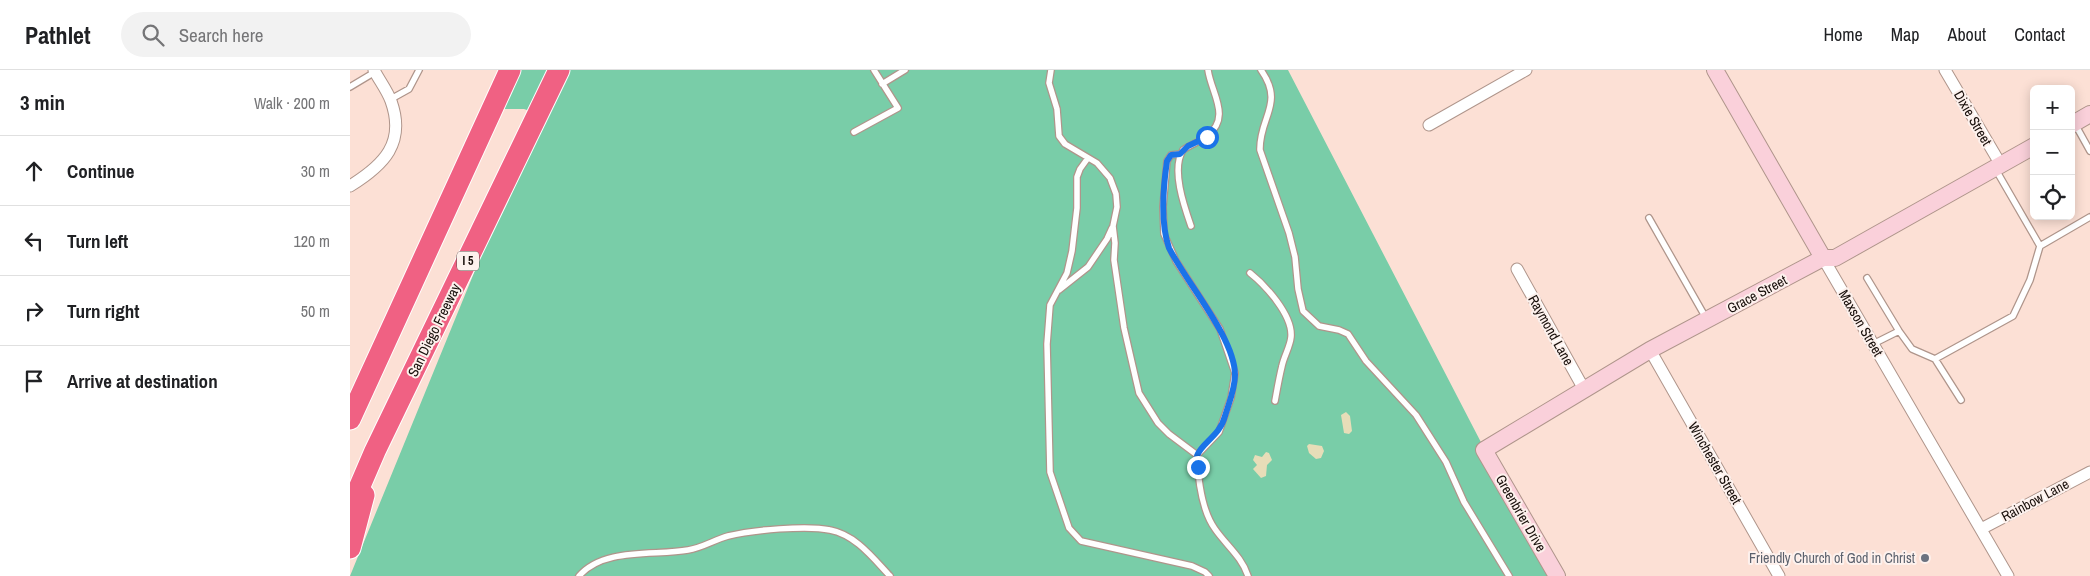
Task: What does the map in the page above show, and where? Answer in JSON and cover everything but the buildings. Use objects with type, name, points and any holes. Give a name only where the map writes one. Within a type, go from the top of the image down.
[{"type":"highway","points":[[350,419],[510,70]]},
{"type":"highway","name":"San Diego Freeway","points":[[350,509],[375,451],[559,70]]},
{"type":"highway","points":[[350,409],[365,386]]},
{"type":"highway","points":[[350,548],[375,451]]},
{"type":"street","points":[[1430,126],[1526,70]]},
{"type":"street","name":"Maxson Street","points":[[1715,70],[2008,576]]},
{"type":"street","name":"Dixie Street","points":[[1945,70],[1998,167]]},
{"type":"street","points":[[350,186],[384,161],[394,144],[396,119],[391,100],[374,71]]},
{"type":"street","points":[[2075,123],[2090,114]]},
{"type":"street","name":"Grace Street","points":[[1484,450],[1586,391],[1650,350],[1824,258],[1835,258],[2030,148]]},
{"type":"street","name":"Raymond Lane","points":[[1517,269],[1586,391]]},
{"type":"street","name":"Winchester Street","points":[[1650,350],[1779,576]]},
{"type":"street","name":"Greenbrier Drive","points":[[1484,450],[1557,576]]},
{"type":"street","name":"Rainbow Lane","points":[[1980,529],[2090,472]]},
{"type":"lane","points":[[391,100],[409,89],[419,70]]},
{"type":"lane","points":[[854,132],[898,108],[874,70]]},
{"type":"lane","points":[[882,84],[905,70]]},
{"type":"lane","points":[[1051,70],[1049,83],[1057,109],[1059,136],[1065,144],[1098,163],[1112,182],[1116,194],[1117,207],[1113,226],[1107,239],[1088,267],[1056,293]]},
{"type":"lane","points":[[1197,455],[1219,432],[1231,398],[1235,373],[1220,329],[1176,261],[1164,234],[1163,207],[1167,161],[1171,155],[1180,154],[1188,146],[1207,137],[1218,121],[1220,110],[1208,70]]},
{"type":"lane","points":[[1260,70],[1272,94],[1271,105],[1259,142],[1260,150],[1289,233],[1295,257],[1298,290],[1303,311],[1319,326],[1348,334],[1366,361],[1416,416],[1446,462],[1464,502],[1509,576]]},
{"type":"lane","points":[[350,87],[374,71]]},
{"type":"lane","points":[[2075,127],[2090,151]]},
{"type":"lane","points":[[1180,154],[1181,194],[1191,226]]},
{"type":"lane","points":[[1088,158],[1077,177],[1078,208],[1070,262],[1050,305],[1048,330],[1049,463],[1056,493],[1069,528],[1082,541],[1192,566],[1206,572],[1209,576]]},
{"type":"lane","points":[[1998,167],[2040,246]]},
{"type":"lane","points":[[1935,359],[2013,316],[2030,280],[2040,246],[2090,217]]},
{"type":"lane","points":[[1649,218],[1707,320]]},
{"type":"lane","points":[[1113,226],[1118,296],[1139,393],[1158,423],[1169,434],[1197,455],[1205,510],[1209,520],[1242,562],[1248,576]]},
{"type":"lane","points":[[1250,273],[1264,284],[1291,329],[1290,344],[1282,364],[1275,401]]},
{"type":"lane","points":[[1867,278],[1912,349],[1935,359],[1961,400]]},
{"type":"lane","points":[[1873,344],[1899,331]]},
{"type":"lane","points":[[579,576],[592,565],[619,557],[691,550],[718,539],[743,533],[812,528],[830,530],[845,535],[870,554],[890,576]]},
{"type":"green space","points":[[504,70],[1288,70],[1485,450],[1557,576],[350,576],[539,114],[524,109],[486,109]]},
{"type":"sand","points":[[1346,412],[1350,416],[1352,431],[1349,434],[1344,433],[1341,415]]},
{"type":"sand","points":[[1309,444],[1322,446],[1324,451],[1321,458],[1316,459],[1309,453],[1307,446]]},
{"type":"sand","points":[[1266,452],[1269,453],[1272,460],[1267,465],[1266,476],[1261,478],[1253,469],[1257,465],[1253,460],[1255,455],[1262,457]]},
{"type":"place","name":"Friendly Church of God in Christ","points":[[1925,558]]},
{"type":"route","points":[[1198,467],[1197,455],[1219,432],[1224,420],[1231,398],[1235,373],[1220,329],[1210,316],[1169,248],[1164,234],[1163,207],[1167,161],[1171,155],[1180,154],[1188,146],[1207,137]]}]
